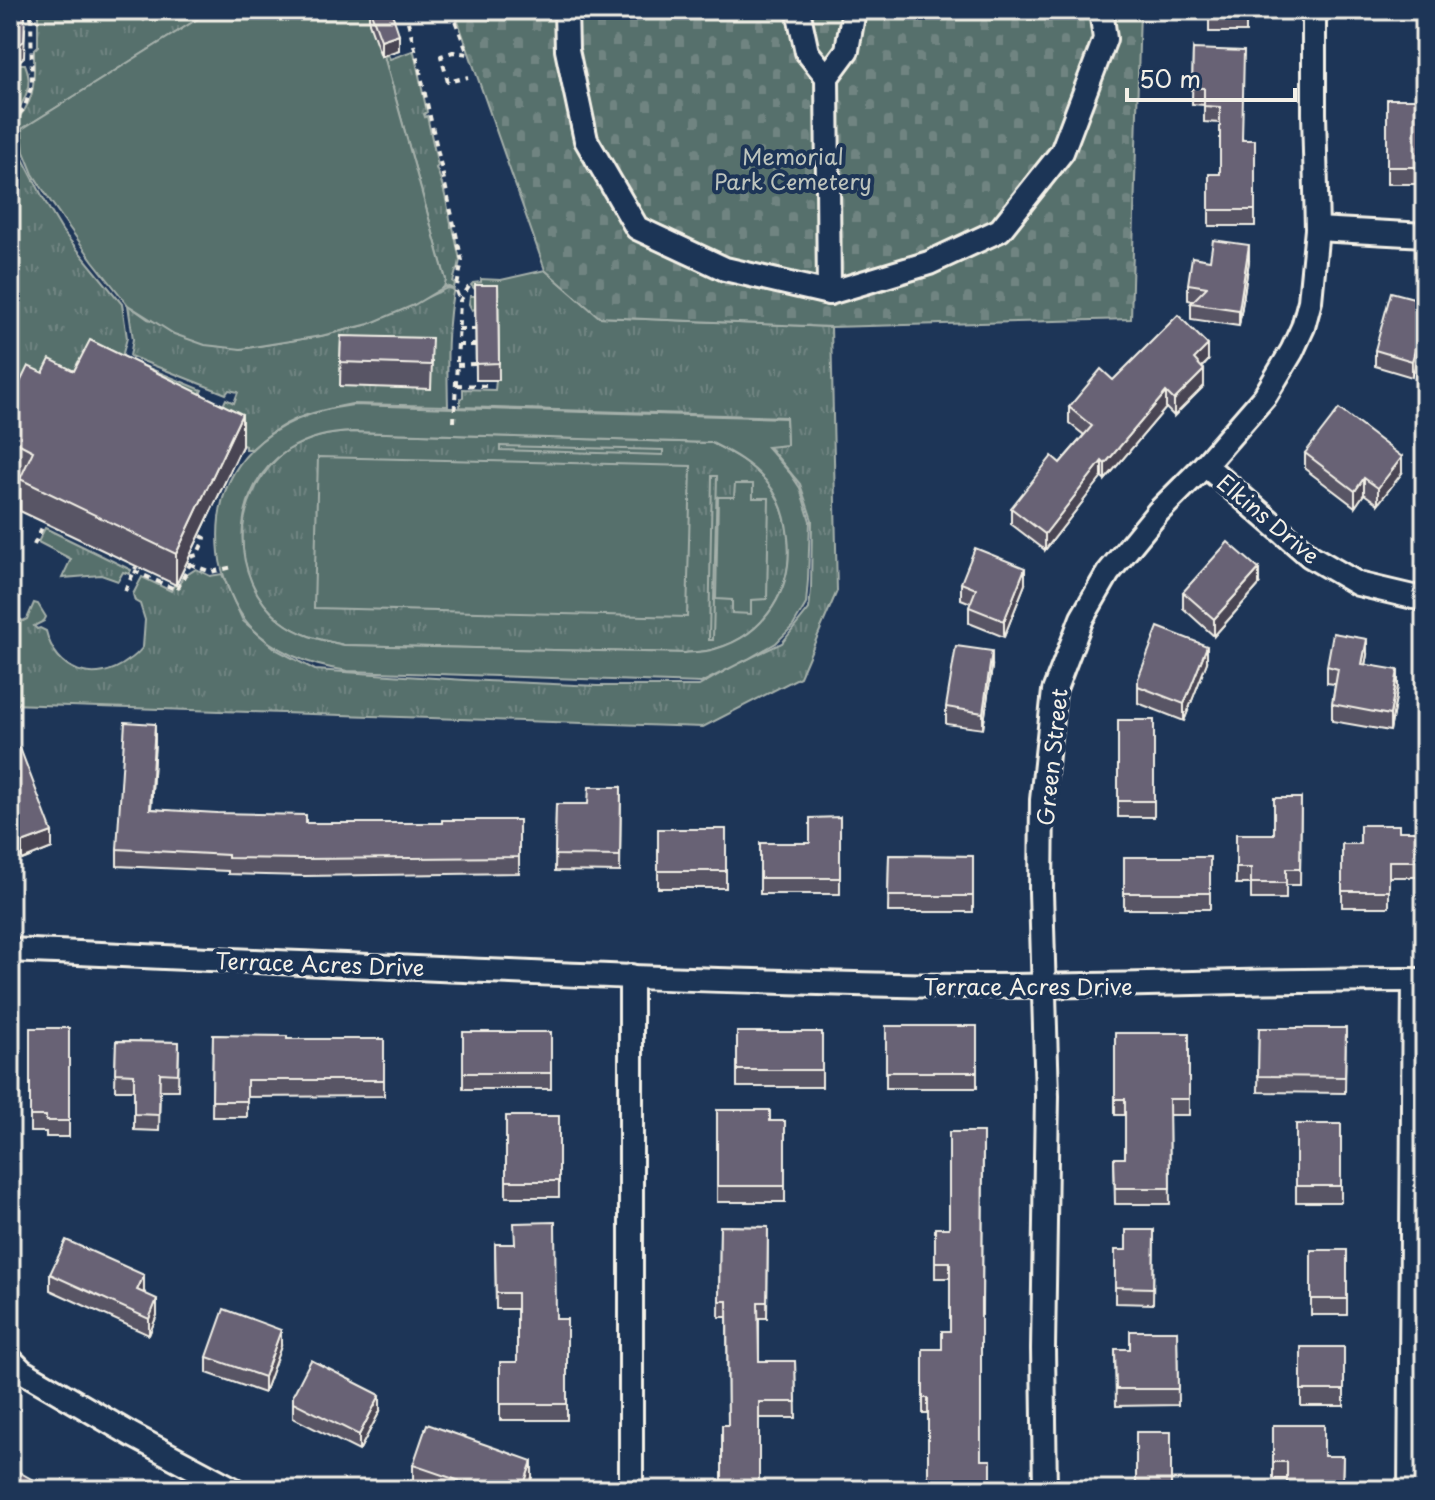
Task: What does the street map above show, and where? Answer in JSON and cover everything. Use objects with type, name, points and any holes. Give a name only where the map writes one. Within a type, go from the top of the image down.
[{"type":"street","points":[[566,10],[567,50],[586,140],[637,228],[725,269],[829,293],[929,263],[1000,230],[1062,152],[1105,39],[1101,10]]},
{"type":"street","points":[[798,10],[807,52],[827,77]]},
{"type":"street","points":[[829,293],[827,77],[847,50],[854,10]]},
{"type":"street","name":"Green Street","points":[[1045,1490],[1043,1349],[1047,1096],[1041,892],[1042,800],[1054,691],[1082,618],[1108,573],[1158,512],[1205,465],[1265,396],[1303,327],[1310,301],[1317,229],[1314,10]]},
{"type":"street","points":[[1317,229],[1425,235]]},
{"type":"street","name":"Elkins Drive","points":[[1205,465],[1310,556],[1358,584],[1425,598]]},
{"type":"street","name":"Terrace Acres Drive","points":[[10,950],[901,985],[1419,980]]},
{"type":"street","points":[[631,976],[631,1490]]},
{"type":"street","points":[[1410,1490],[1419,980]]},
{"type":"street","points":[[10,1359],[22,1371],[235,1490]]},
{"type":"path","points":[[10,122],[24,109],[32,85],[31,10]]},
{"type":"path","points":[[405,10],[462,261],[456,291],[460,301],[454,422]]},
{"type":"path","points":[[451,10],[468,54],[453,52],[441,56],[448,82],[468,77]]},
{"type":"path","points":[[460,301],[470,285]]},
{"type":"path","points":[[458,329],[475,329]]},
{"type":"path","points":[[458,345],[475,345]]},
{"type":"path","points":[[457,365],[476,364]]},
{"type":"path","points":[[456,385],[487,386],[487,380]]},
{"type":"path","points":[[10,474],[23,482],[10,510]]},
{"type":"path","points":[[34,545],[44,523]]},
{"type":"path","points":[[125,591],[135,569],[177,590],[190,557],[197,555],[205,538],[201,536]]},
{"type":"path","points":[[188,563],[211,572],[233,567]]},
{"type":"green space","points":[[38,10],[132,10],[144,21],[155,10],[212,10],[22,129],[24,151],[13,124],[26,107],[32,90],[34,50],[38,46]]},
{"type":"green space","points":[[212,10],[373,10],[381,56],[384,56],[446,280],[444,287],[414,305],[369,324],[321,336],[241,349],[205,345],[174,334],[128,305],[93,261],[33,174],[24,152],[22,129]]},
{"type":"green space","name":"Memorial Park Cemetery","points":[[454,10],[1140,10],[1131,319],[831,327],[599,317],[545,270]]},
{"type":"green space","points":[[412,51],[427,112],[424,114],[427,116],[436,168],[460,260],[453,282],[455,283],[449,328],[448,406],[352,404],[337,407],[298,418],[275,430],[252,449],[245,449],[245,446],[211,431],[226,399],[234,403],[238,392],[229,390],[226,394],[130,356],[133,339],[128,305],[148,319],[241,349],[321,336],[369,324],[447,288],[453,289],[444,287],[446,280],[384,56],[388,55],[390,59]]},
{"type":"green space","points":[[17,64],[25,64],[29,79],[24,100],[10,118],[10,69]]},
{"type":"green space","points":[[10,134],[63,232],[122,304],[127,338],[122,357],[202,390],[189,418],[78,362],[64,392],[10,411]]},
{"type":"green space","points":[[545,270],[600,317],[831,327],[837,591],[800,677],[703,727],[10,704],[10,614],[23,621],[34,603],[38,604],[46,617],[34,626],[46,631],[58,656],[78,671],[103,672],[129,660],[143,647],[145,620],[133,594],[142,577],[171,591],[174,585],[178,587],[182,578],[196,569],[210,576],[222,574],[243,621],[277,650],[315,670],[597,686],[699,686],[782,643],[809,609],[811,590],[812,520],[800,484],[768,446],[787,445],[786,417],[460,407],[463,389],[495,390],[496,380],[475,301],[475,309],[472,310],[469,304],[470,296],[481,296],[471,285],[481,282],[481,279],[501,280]]},
{"type":"green space","points":[[353,405],[786,418],[787,445],[767,447],[800,488],[810,521],[806,604],[793,626],[776,643],[701,683],[348,671],[295,657],[260,635],[239,611],[220,562],[219,522],[224,494],[236,470],[252,450],[272,433],[296,420]],"holes":[[[353,432],[712,443],[748,464],[771,487],[784,515],[789,556],[781,591],[762,621],[749,633],[711,650],[685,653],[344,645],[303,634],[281,621],[264,603],[251,582],[244,558],[242,534],[246,509],[255,486],[269,466],[288,450],[319,436]]]},
{"type":"green space","points":[[353,432],[712,443],[754,469],[779,500],[787,530],[789,556],[781,591],[773,607],[749,633],[715,649],[700,652],[344,645],[303,634],[281,621],[256,592],[244,558],[244,522],[256,487],[283,454],[311,439]]},
{"type":"green space","points":[[500,446],[663,450],[663,455],[500,450]]},
{"type":"green space","points":[[318,457],[691,466],[687,617],[314,608]]},
{"type":"green space","points":[[712,476],[717,476],[713,640],[709,640]]},
{"type":"green space","points":[[735,484],[753,484],[753,498],[769,498],[767,599],[751,600],[751,614],[732,613],[732,600],[716,599],[718,497],[734,497]]},
{"type":"green space","points":[[45,528],[131,570],[129,574],[123,572],[118,581],[101,575],[62,578],[71,559],[38,542]]},
{"type":"building","points":[[10,10],[21,10],[25,14],[24,41],[10,52]]},
{"type":"building","points":[[370,10],[391,10],[399,34],[381,40]]},
{"type":"building","points":[[1209,10],[1246,10],[1246,16],[1209,16]]},
{"type":"building","points":[[1193,49],[1244,51],[1242,140],[1255,140],[1255,210],[1209,210],[1209,174],[1220,174],[1220,107],[1204,106],[1204,88],[1192,88]]},
{"type":"building","points":[[1387,99],[1422,99],[1422,167],[1387,167]]},
{"type":"building","points":[[1213,240],[1249,245],[1239,310],[1191,303],[1207,287],[1188,284],[1192,257],[1210,260]]},
{"type":"building","points":[[475,285],[498,285],[499,363],[476,364]]},
{"type":"building","points":[[1391,292],[1425,301],[1425,316],[1412,361],[1375,350]]},
{"type":"building","points":[[1178,315],[1208,345],[1194,359],[1204,370],[1174,400],[1166,392],[1105,464],[1102,461],[1045,534],[1011,508],[1052,456],[1060,463],[1092,426],[1069,407],[1101,369],[1113,380]]},
{"type":"building","points":[[341,336],[432,338],[431,365],[340,362]]},
{"type":"building","points":[[90,340],[242,414],[176,554],[20,479],[33,451],[10,439],[16,426],[10,423],[10,403],[28,366],[43,373],[50,359],[74,371]]},
{"type":"building","points":[[1339,409],[1402,457],[1378,488],[1364,478],[1355,491],[1305,453]]},
{"type":"building","points":[[1228,542],[1259,569],[1214,619],[1183,592]]},
{"type":"building","points":[[975,548],[1025,568],[1004,621],[969,607],[976,589],[961,583]]},
{"type":"building","points":[[1158,627],[1207,646],[1184,704],[1138,686]]},
{"type":"building","points":[[1333,633],[1367,639],[1362,664],[1398,670],[1390,715],[1332,704],[1338,669],[1327,666]]},
{"type":"building","points":[[956,646],[992,651],[983,713],[946,707]]},
{"type":"building","points":[[1118,720],[1154,720],[1154,801],[1118,801]]},
{"type":"building","points":[[125,722],[155,724],[150,809],[306,815],[306,823],[519,820],[519,857],[228,858],[228,855],[117,849]]},
{"type":"building","points":[[20,748],[52,832],[22,843],[13,821],[10,822],[10,752]]},
{"type":"building","points":[[589,787],[621,787],[620,856],[555,855],[556,804],[588,804]]},
{"type":"building","points":[[1274,798],[1301,798],[1300,869],[1286,869],[1286,883],[1251,883],[1251,868],[1236,868],[1236,834],[1274,834]]},
{"type":"building","points":[[840,817],[840,878],[760,878],[760,843],[810,843],[810,818]]},
{"type":"building","points":[[1360,825],[1399,825],[1399,831],[1425,831],[1425,861],[1389,861],[1389,891],[1342,891],[1342,844],[1360,844]]},
{"type":"building","points":[[658,829],[726,829],[726,871],[658,871]]},
{"type":"building","points":[[889,855],[973,856],[973,896],[888,896]]},
{"type":"building","points":[[1124,857],[1210,857],[1210,893],[1124,893]]},
{"type":"building","points":[[886,1026],[977,1026],[977,1072],[886,1072]]},
{"type":"building","points":[[30,1028],[69,1028],[69,1121],[46,1121],[46,1116],[30,1116]]},
{"type":"building","points":[[1259,1028],[1346,1028],[1345,1077],[1258,1076]]},
{"type":"building","points":[[463,1032],[551,1032],[551,1073],[463,1073]]},
{"type":"building","points":[[737,1032],[822,1032],[822,1070],[737,1070]]},
{"type":"building","points":[[1115,1033],[1189,1033],[1189,1099],[1169,1099],[1170,1188],[1115,1188],[1114,1158],[1125,1158],[1125,1099],[1115,1099]]},
{"type":"building","points":[[213,1035],[384,1039],[384,1080],[247,1080],[247,1101],[212,1101]]},
{"type":"building","points":[[116,1041],[179,1042],[178,1074],[160,1073],[159,1115],[134,1114],[134,1074],[115,1073]]},
{"type":"building","points":[[717,1110],[770,1110],[770,1121],[785,1121],[785,1186],[717,1186]]},
{"type":"building","points":[[506,1116],[559,1116],[559,1181],[506,1181]]},
{"type":"building","points":[[1296,1124],[1341,1124],[1341,1186],[1296,1186]]},
{"type":"building","points":[[949,1132],[983,1132],[981,1460],[991,1460],[991,1490],[928,1490],[928,1398],[923,1398],[923,1349],[942,1349],[942,1331],[950,1331],[950,1262],[935,1262],[935,1228],[949,1228]]},
{"type":"building","points":[[555,1222],[556,1319],[567,1319],[567,1404],[500,1404],[500,1362],[517,1362],[517,1293],[496,1293],[495,1244],[515,1244],[514,1223]]},
{"type":"building","points":[[720,1226],[768,1227],[767,1302],[758,1302],[759,1361],[795,1361],[796,1402],[759,1402],[759,1490],[722,1490],[722,1425],[728,1425],[727,1301],[719,1301]]},
{"type":"building","points":[[1126,1230],[1154,1230],[1153,1288],[1115,1287],[1115,1250],[1126,1250]]},
{"type":"building","points":[[66,1240],[144,1275],[137,1290],[157,1299],[149,1319],[50,1274]]},
{"type":"building","points":[[1311,1250],[1347,1250],[1347,1299],[1311,1299]]},
{"type":"building","points":[[224,1309],[281,1330],[264,1377],[207,1357]]},
{"type":"building","points":[[1130,1331],[1177,1331],[1178,1389],[1116,1389],[1115,1349],[1130,1349]]},
{"type":"building","points":[[1301,1347],[1344,1347],[1344,1390],[1301,1390]]},
{"type":"building","points":[[311,1360],[380,1395],[359,1435],[293,1402],[293,1395]]},
{"type":"building","points":[[427,1424],[532,1461],[522,1490],[486,1490],[413,1465]]},
{"type":"building","points":[[1273,1425],[1324,1425],[1324,1456],[1343,1456],[1342,1486],[1334,1486],[1334,1490],[1293,1490],[1293,1485],[1287,1485],[1287,1462],[1273,1462]]},
{"type":"building","points":[[1136,1432],[1171,1432],[1171,1490],[1136,1490]]},
{"type":"building","points":[[10,1467],[51,1490],[10,1490]]}]
